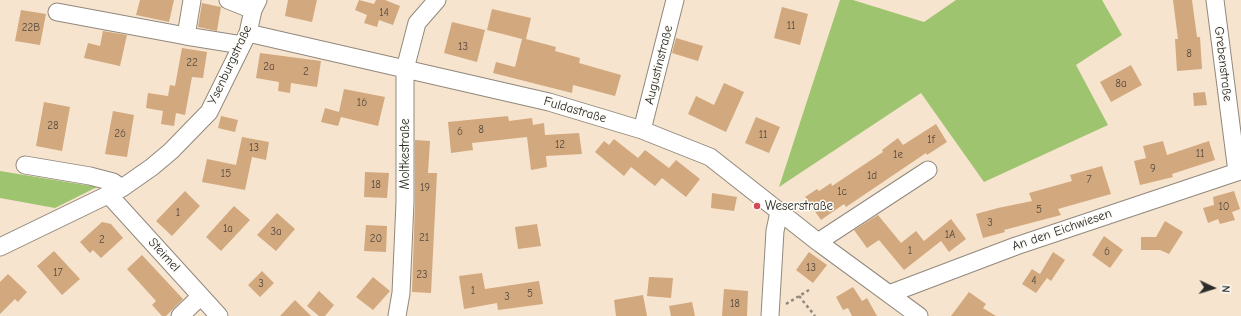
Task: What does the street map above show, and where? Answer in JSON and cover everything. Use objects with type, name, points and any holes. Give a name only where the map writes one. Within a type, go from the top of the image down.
[{"type":"street","points":[[186,36],[192,0]]},
{"type":"street","points":[[228,0],[256,5]]},
{"type":"street","name":"Moltkestraße","points":[[397,316],[401,293],[406,202],[405,69],[417,23],[437,0]]},
{"type":"street","name":"Augustinstraße","points":[[642,130],[675,0]]},
{"type":"street","name":"Grebenstraße","points":[[1215,0],[1239,171]]},
{"type":"street","name":"Ysenburgstraße","points":[[0,247],[115,191],[152,167],[170,151],[209,112],[245,39],[256,5]]},
{"type":"street","name":"Fuldastraße","points":[[57,12],[186,36],[245,39],[405,69],[549,102],[642,130],[710,157],[761,196],[779,212]]},
{"type":"street","points":[[25,165],[90,176],[112,182],[115,191]]},
{"type":"street","points":[[818,242],[928,170]]},
{"type":"street","name":"An den Eichwiesen","points":[[888,294],[1016,246],[1239,171]]},
{"type":"street","name":"Steimel","points":[[115,191],[219,316]]},
{"type":"street","points":[[770,315],[775,231],[779,212],[919,316]]},
{"type":"street","points":[[180,316],[201,296]]},
{"type":"path","points":[[770,315],[809,290]]},
{"type":"path","points":[[799,296],[815,316]]},
{"type":"green space","points":[[840,0],[853,0],[924,22],[956,0],[1102,0],[1122,35],[1076,65],[1108,125],[984,182],[921,93],[779,187]]},
{"type":"green space","points":[[0,171],[97,187],[55,208],[0,198]]},
{"type":"building","points":[[140,0],[174,0],[169,22],[136,15]]},
{"type":"building","points":[[288,0],[317,0],[312,22],[285,16]]},
{"type":"building","points":[[359,0],[374,4],[376,0],[385,0],[400,6],[393,25],[379,20],[377,27],[364,23],[367,15],[355,10]]},
{"type":"building","points":[[1173,0],[1192,0],[1197,37],[1200,37],[1202,69],[1177,71],[1175,39],[1178,39]]},
{"type":"building","points":[[202,3],[221,7],[217,31],[198,27]]},
{"type":"building","points":[[782,7],[808,14],[800,45],[774,38]]},
{"type":"building","points":[[492,9],[531,18],[526,39],[556,47],[555,51],[580,58],[579,63],[621,75],[615,96],[573,85],[572,93],[493,73],[496,62],[515,67],[522,39],[487,30]]},
{"type":"building","points":[[21,10],[46,14],[40,45],[15,41]]},
{"type":"building","points":[[452,22],[485,30],[477,62],[444,53]]},
{"type":"building","points":[[103,31],[127,35],[120,66],[84,58],[88,43],[100,46]]},
{"type":"building","points":[[676,38],[703,46],[698,61],[672,53]]},
{"type":"building","points":[[182,48],[207,52],[203,78],[192,77],[185,115],[176,113],[174,126],[161,124],[163,111],[146,108],[148,93],[168,96],[170,85],[175,86]]},
{"type":"building","points":[[260,53],[321,61],[317,87],[291,83],[290,93],[278,91],[279,82],[256,78]]},
{"type":"building","points":[[1131,65],[1142,85],[1111,102],[1100,82]]},
{"type":"building","points":[[724,83],[744,92],[726,132],[688,114],[696,96],[714,105]]},
{"type":"building","points":[[344,89],[385,97],[378,126],[341,117],[338,126],[321,122],[325,108],[339,112]]},
{"type":"building","points":[[1205,92],[1207,105],[1194,106],[1193,93]]},
{"type":"building","points":[[44,102],[70,107],[62,151],[36,146]]},
{"type":"building","points":[[113,111],[134,115],[127,157],[105,154]]},
{"type":"building","points":[[221,116],[238,120],[235,132],[218,128]]},
{"type":"building","points":[[508,116],[509,121],[532,118],[533,125],[544,123],[545,135],[579,133],[582,154],[546,156],[547,167],[531,170],[527,137],[472,143],[473,150],[451,153],[448,122]]},
{"type":"building","points":[[756,117],[780,127],[769,153],[745,143]]},
{"type":"building","points":[[936,124],[947,142],[927,155],[926,153],[846,207],[844,204],[821,220],[805,197],[817,189],[819,191],[831,183],[832,186],[883,152],[882,150],[898,138],[903,145]]},
{"type":"building","points":[[242,137],[269,142],[266,160],[252,157],[245,190],[202,182],[207,159],[236,165]]},
{"type":"building","points":[[614,139],[638,158],[645,150],[669,168],[676,160],[700,179],[686,197],[662,178],[655,186],[631,167],[624,176],[595,152],[604,141],[609,145]]},
{"type":"building","points":[[415,140],[430,141],[428,173],[437,173],[431,293],[412,292],[415,202]]},
{"type":"building","points":[[1163,141],[1167,155],[1209,141],[1215,160],[1172,174],[1173,177],[1140,185],[1134,161],[1146,158],[1143,146]]},
{"type":"building","points":[[1102,166],[1111,194],[1058,209],[1061,215],[1004,230],[1005,232],[983,238],[976,214],[1032,201],[1029,193],[1072,181],[1070,175]]},
{"type":"building","points":[[365,172],[389,173],[387,198],[364,197]]},
{"type":"building","points":[[185,191],[200,206],[172,236],[156,221]]},
{"type":"building","points":[[1234,191],[1240,209],[1232,212],[1235,220],[1220,224],[1218,219],[1208,223],[1203,208],[1214,205],[1213,197]]},
{"type":"building","points":[[712,193],[737,197],[734,211],[711,208]]},
{"type":"building","points":[[234,206],[250,220],[221,251],[206,237]]},
{"type":"building","points":[[277,213],[295,229],[276,251],[257,235]]},
{"type":"building","points":[[878,215],[901,243],[916,231],[924,241],[951,219],[966,239],[949,252],[941,241],[904,270],[879,240],[867,248],[854,230]]},
{"type":"building","points":[[1165,221],[1183,232],[1169,254],[1160,250],[1141,250],[1141,237],[1156,237]]},
{"type":"building","points":[[102,222],[111,224],[123,238],[101,258],[93,250],[90,253],[80,242]]},
{"type":"building","points":[[537,224],[541,246],[518,249],[515,227]]},
{"type":"building","points":[[366,225],[387,226],[386,252],[364,251]]},
{"type":"building","points":[[1104,236],[1123,250],[1110,268],[1092,255]]},
{"type":"building","points":[[54,251],[80,279],[62,295],[37,266]]},
{"type":"building","points":[[809,252],[827,265],[813,283],[796,270]]},
{"type":"building","points":[[1053,252],[1065,260],[1051,281],[1047,278],[1036,293],[1022,284],[1032,269],[1040,274]]},
{"type":"building","points":[[142,255],[183,299],[166,316],[162,316],[152,305],[156,301],[127,269]]},
{"type":"building","points":[[262,271],[274,283],[260,297],[248,285]]},
{"type":"building","points":[[482,273],[485,289],[539,281],[543,304],[498,310],[497,303],[464,309],[459,276]]},
{"type":"building","points":[[8,274],[27,292],[18,302],[15,299],[0,314],[0,282]]},
{"type":"building","points":[[373,277],[390,291],[373,310],[356,297]]},
{"type":"building","points":[[649,277],[673,278],[671,298],[647,296]]},
{"type":"building","points":[[853,287],[862,301],[867,298],[877,316],[852,316],[848,308],[843,310],[836,297]]},
{"type":"building","points":[[724,289],[748,291],[747,316],[722,316]]},
{"type":"building","points":[[319,291],[334,305],[325,316],[319,316],[307,306]]},
{"type":"building","points":[[969,292],[986,304],[983,308],[996,316],[951,316]]},
{"type":"building","points":[[643,295],[647,316],[616,316],[614,300]]},
{"type":"building","points":[[295,300],[311,316],[280,316]]},
{"type":"building","points":[[692,302],[695,316],[671,316],[669,306]]},
{"type":"place","name":"Weserstraße","points":[[757,206]]}]
